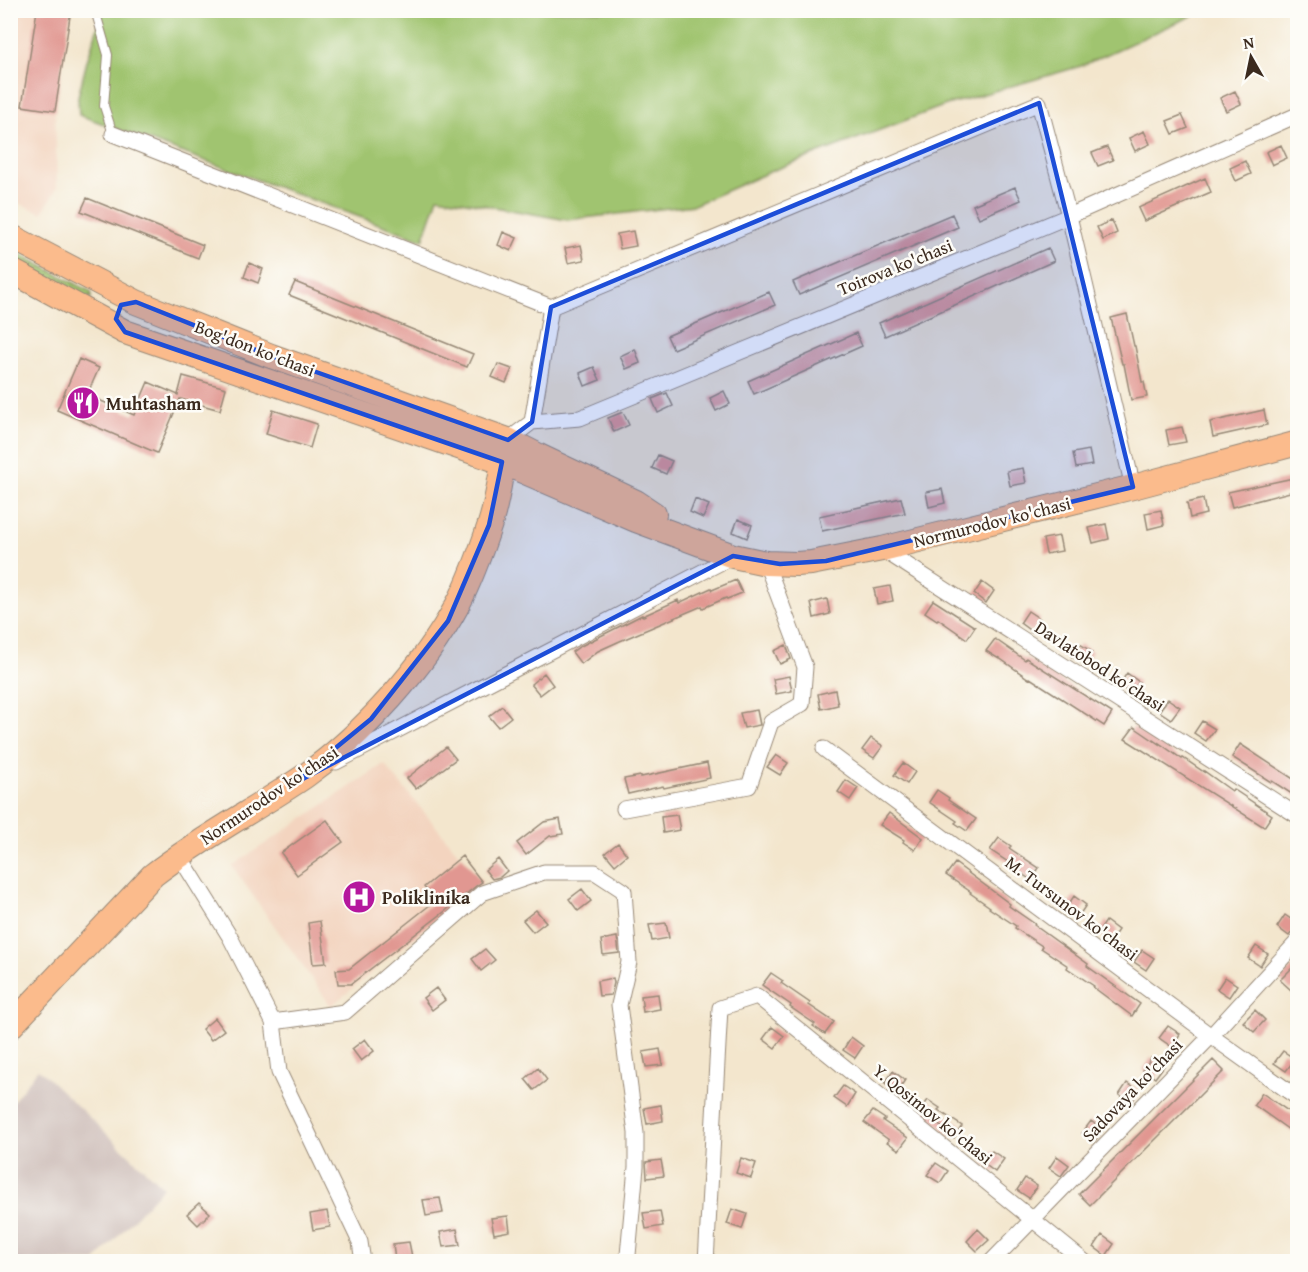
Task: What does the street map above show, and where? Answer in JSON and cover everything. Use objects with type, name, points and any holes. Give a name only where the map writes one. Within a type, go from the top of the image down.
[{"type":"main road","name":"Bog'don ko'chasi","points":[[10,236],[136,302],[505,451]]},
{"type":"main road","name":"Bog'don ko'chasi","points":[[10,270],[125,332],[505,451]]},
{"type":"main road","points":[[125,332],[116,320],[117,312],[121,305],[136,302]]},
{"type":"main road","name":"Normurodov ko'chasi","points":[[10,1027],[153,875],[179,855],[289,786],[340,748],[371,719],[411,672],[448,621],[458,603],[489,525],[505,451],[539,456],[636,502],[684,538],[733,556],[766,563],[811,563],[882,549],[1133,487],[1298,443]]},
{"type":"street","points":[[113,134],[551,307],[1039,103],[1069,216],[1133,487]]},
{"type":"street","name":"Toirova ko'chasi","points":[[532,422],[580,418],[1069,216],[1295,116]]},
{"type":"street","points":[[505,451],[532,422],[551,307]]},
{"type":"street","name":"Davlatobod ko’chasi","points":[[882,549],[1298,816]]},
{"type":"street","points":[[289,786],[733,556]]},
{"type":"street","points":[[624,809],[749,786],[771,722],[802,704],[805,667],[766,563]]},
{"type":"street","name":"M. Tursunov ko'chasi","points":[[824,748],[1211,1036],[1298,1098]]},
{"type":"street","points":[[179,855],[230,937],[273,1022],[279,1072],[360,1242],[363,1262]]},
{"type":"street","points":[[273,1022],[345,1012],[482,893],[544,872],[595,872],[624,891],[629,962],[619,1005],[636,1133],[636,1167],[629,1262]]},
{"type":"street","name":"Sadovaya ko'chasi","points":[[991,1262],[1211,1036],[1298,942]]},
{"type":"street","name":"Y. Qosimov ko'chasi","points":[[706,1262],[720,1008],[757,996],[1085,1262]]},
{"type":"lane","points":[[95,10],[108,55],[104,106],[113,134]]},
{"type":"highlighted area","points":[[1039,103],[1133,487],[826,561],[780,564],[733,556],[289,786],[371,719],[448,621],[489,525],[502,462],[125,332],[116,319],[121,305],[136,302],[271,356],[508,440],[532,422],[551,307]]},
{"type":"shaded area","points":[[11,11],[71,11],[55,111],[57,188],[42,213],[11,200]]},
{"type":"shaded area","name":"Poliklinika","points":[[384,764],[482,882],[331,1006],[232,866]]},
{"type":"shaded area","points":[[38,1069],[163,1187],[95,1261],[11,1261],[11,1104]]},
{"type":"green space","points":[[103,11],[1196,11],[1194,15],[1081,66],[946,105],[774,170],[694,205],[567,220],[438,197],[423,240],[79,115],[78,97]]},
{"type":"green space","points":[[10,249],[91,292],[91,298],[84,298],[11,259]]},
{"type":"building","points":[[37,10],[71,10],[55,111],[22,106]]},
{"type":"building","points":[[1235,91],[1241,104],[1226,111],[1220,98]]},
{"type":"building","points":[[1182,115],[1188,128],[1173,134],[1167,121]]},
{"type":"building","points":[[1144,131],[1150,144],[1135,151],[1129,138]]},
{"type":"building","points":[[1281,145],[1287,158],[1272,165],[1266,152]]},
{"type":"building","points":[[1107,147],[1113,160],[1098,166],[1092,153]]},
{"type":"building","points":[[1245,161],[1251,174],[1236,181],[1230,168]]},
{"type":"building","points":[[1205,178],[1211,192],[1144,221],[1138,208]]},
{"type":"building","points":[[1015,187],[1021,200],[979,218],[973,205]]},
{"type":"building","points":[[87,198],[203,245],[198,258],[81,211]]},
{"type":"building","points":[[952,214],[958,227],[799,295],[793,282]]},
{"type":"building","points":[[1112,220],[1117,233],[1103,240],[1097,227]]},
{"type":"building","points":[[633,231],[636,246],[620,249],[617,234]]},
{"type":"building","points":[[503,232],[517,238],[511,251],[498,245]]},
{"type":"building","points":[[581,245],[584,260],[568,263],[565,248]]},
{"type":"building","points":[[1048,248],[1054,261],[885,336],[879,323]]},
{"type":"building","points":[[249,263],[263,269],[258,283],[244,277]]},
{"type":"building","points":[[295,282],[473,354],[467,367],[289,295]]},
{"type":"building","points":[[769,292],[775,305],[673,349],[667,336]]},
{"type":"building","points":[[1127,314],[1147,397],[1131,400],[1111,318]]},
{"type":"building","points":[[856,333],[862,346],[754,394],[748,381]]},
{"type":"building","points":[[635,349],[640,363],[626,369],[620,356]]},
{"type":"building","name":"Muhtasham","points":[[79,359],[99,368],[87,395],[134,415],[148,382],[178,395],[183,376],[226,388],[220,410],[180,399],[157,453],[57,410]]},
{"type":"building","points":[[498,364],[512,369],[506,383],[492,377]]},
{"type":"building","points":[[594,367],[600,380],[585,386],[580,373]]},
{"type":"building","points":[[724,391],[730,404],[716,411],[710,398]]},
{"type":"building","points":[[667,393],[673,406],[658,413],[652,399]]},
{"type":"building","points":[[273,410],[317,424],[310,448],[266,434]]},
{"type":"building","points":[[1264,410],[1267,425],[1213,437],[1210,422]]},
{"type":"building","points":[[623,412],[629,425],[614,432],[608,418]]},
{"type":"building","points":[[1182,427],[1186,442],[1169,445],[1166,430]]},
{"type":"building","points":[[1089,450],[1092,465],[1076,468],[1073,453]]},
{"type":"building","points":[[658,455],[672,461],[666,474],[652,468]]},
{"type":"building","points":[[1023,468],[1026,483],[1010,486],[1007,471]]},
{"type":"building","points":[[1298,477],[1298,490],[1232,507],[1228,492]]},
{"type":"building","points":[[942,489],[945,503],[929,507],[926,492]]},
{"type":"building","points":[[901,498],[905,513],[822,531],[819,516]]},
{"type":"building","points":[[695,499],[709,505],[703,518],[690,512]]},
{"type":"building","points":[[1203,499],[1206,514],[1190,518],[1187,503]]},
{"type":"building","points":[[1161,510],[1164,525],[1148,529],[1145,513]]},
{"type":"building","points":[[738,519],[752,525],[747,538],[733,532]]},
{"type":"building","points":[[1106,524],[1109,539],[1093,543],[1089,528]]},
{"type":"building","points":[[1059,536],[1062,551],[1046,554],[1043,539]]},
{"type":"building","points":[[736,580],[742,593],[703,608],[702,606],[620,641],[598,651],[581,664],[572,652],[642,615]]},
{"type":"building","points":[[982,582],[994,591],[986,603],[974,594]]},
{"type":"building","points":[[890,586],[893,601],[877,604],[874,589]]},
{"type":"building","points":[[827,599],[830,614],[814,618],[811,603]]},
{"type":"building","points":[[933,600],[975,627],[967,639],[925,612]]},
{"type":"building","points":[[1028,611],[1040,619],[1032,632],[1020,623]]},
{"type":"building","points":[[995,639],[1112,713],[1104,726],[986,651]]},
{"type":"building","points":[[1080,644],[1092,652],[1083,664],[1071,656]]},
{"type":"building","points":[[786,645],[791,659],[780,664],[774,651]]},
{"type":"building","points":[[544,673],[553,685],[540,695],[531,684]]},
{"type":"building","points":[[1127,673],[1139,682],[1131,694],[1119,685]]},
{"type":"building","points":[[789,676],[792,691],[776,694],[773,679]]},
{"type":"building","points":[[835,690],[838,705],[821,709],[818,694]]},
{"type":"building","points":[[1168,699],[1180,707],[1171,719],[1159,711]]},
{"type":"building","points":[[502,706],[511,717],[498,727],[489,716]]},
{"type":"building","points":[[757,710],[760,725],[744,728],[740,713]]},
{"type":"building","points":[[1202,721],[1215,729],[1206,741],[1194,733]]},
{"type":"building","points":[[1134,727],[1272,815],[1264,827],[1125,739]]},
{"type":"building","points":[[871,738],[883,746],[874,758],[862,750]]},
{"type":"building","points":[[1240,744],[1298,782],[1298,798],[1232,757]]},
{"type":"building","points":[[446,747],[456,759],[416,789],[407,778]]},
{"type":"building","points":[[776,755],[788,763],[780,775],[767,767]]},
{"type":"building","points":[[707,763],[710,778],[628,794],[624,779]]},
{"type":"building","points":[[903,763],[915,772],[907,784],[894,775]]},
{"type":"building","points":[[846,780],[858,788],[850,800],[838,792]]},
{"type":"building","points":[[937,790],[976,819],[967,831],[955,823],[957,821],[929,802]]},
{"type":"building","points":[[889,813],[923,838],[915,850],[880,825]]},
{"type":"building","points":[[677,815],[680,830],[663,833],[661,817]]},
{"type":"building","points":[[560,819],[563,834],[550,836],[526,855],[517,843],[544,822]]},
{"type":"building","points":[[327,820],[343,842],[297,875],[281,853]]},
{"type":"building","points":[[999,838],[1011,846],[1009,848],[1039,868],[1031,880],[990,850]]},
{"type":"building","points":[[618,843],[627,855],[615,865],[605,853]]},
{"type":"building","points":[[462,856],[482,882],[351,984],[338,984],[336,970],[349,969],[435,901],[424,887]]},
{"type":"building","points":[[498,859],[507,871],[500,877],[492,879],[485,870]]},
{"type":"building","points":[[955,863],[1088,964],[1087,966],[1140,1004],[1132,1016],[946,875]]},
{"type":"building","points":[[582,889],[591,901],[578,911],[569,899]]},
{"type":"building","points":[[1074,896],[1086,905],[1078,917],[1066,908]]},
{"type":"building","points":[[536,910],[546,922],[533,932],[523,920]]},
{"type":"building","points":[[1285,915],[1298,924],[1289,936],[1277,927]]},
{"type":"building","points":[[320,921],[326,963],[313,964],[308,923]]},
{"type":"building","points":[[1106,921],[1118,930],[1110,942],[1098,933]]},
{"type":"building","points":[[666,923],[669,938],[652,941],[649,925]]},
{"type":"building","points":[[617,937],[619,953],[603,955],[601,940]]},
{"type":"building","points":[[1256,946],[1268,954],[1260,966],[1248,958]]},
{"type":"building","points":[[485,949],[495,960],[481,971],[472,959]]},
{"type":"building","points":[[1142,950],[1154,958],[1146,970],[1134,962]]},
{"type":"building","points":[[1298,962],[1298,984],[1291,990],[1280,980]]},
{"type":"building","points":[[771,973],[783,981],[781,983],[810,1003],[809,1005],[834,1022],[825,1034],[813,1026],[815,1024],[790,1007],[791,1005],[762,985]]},
{"type":"building","points":[[1225,977],[1237,985],[1229,997],[1217,989]]},
{"type":"building","points":[[613,978],[611,995],[599,996],[597,981]]},
{"type":"building","points":[[436,988],[445,1000],[432,1010],[423,998]]},
{"type":"building","points":[[658,994],[660,1009],[643,1012],[641,996]]},
{"type":"building","points":[[1255,1010],[1265,1020],[1254,1032],[1243,1022]]},
{"type":"building","points":[[215,1018],[224,1030],[211,1040],[202,1029]]},
{"type":"building","points":[[1168,1026],[1180,1034],[1172,1047],[1159,1038]]},
{"type":"building","points":[[772,1027],[784,1036],[775,1048],[763,1039]]},
{"type":"building","points":[[851,1037],[863,1046],[855,1058],[843,1050]]},
{"type":"building","points":[[365,1039],[374,1051],[361,1061],[352,1049]]},
{"type":"building","points":[[660,1049],[663,1065],[646,1067],[643,1052]]},
{"type":"building","points":[[1283,1051],[1295,1059],[1286,1071],[1274,1063]]},
{"type":"building","points":[[1151,1058],[1164,1066],[1155,1078],[1143,1070]]},
{"type":"building","points":[[1213,1060],[1224,1071],[1090,1205],[1079,1194]]},
{"type":"building","points":[[538,1068],[547,1080],[534,1090],[525,1079]]},
{"type":"building","points":[[893,1071],[905,1080],[897,1092],[885,1083]]},
{"type":"building","points":[[1127,1083],[1139,1091],[1131,1103],[1119,1095]]},
{"type":"building","points":[[843,1086],[855,1094],[847,1107],[834,1098]]},
{"type":"building","points":[[1262,1093],[1298,1118],[1298,1125],[1292,1132],[1254,1105]]},
{"type":"building","points":[[928,1100],[940,1108],[938,1110],[962,1126],[954,1138],[919,1112]]},
{"type":"building","points":[[661,1105],[663,1121],[647,1124],[644,1108]]},
{"type":"building","points":[[873,1111],[885,1119],[883,1121],[908,1138],[899,1150],[864,1122]]},
{"type":"building","points":[[1091,1121],[1103,1130],[1094,1142],[1082,1133]]},
{"type":"building","points":[[992,1151],[1004,1159],[995,1172],[983,1163]]},
{"type":"building","points":[[1057,1156],[1069,1165],[1061,1176],[1049,1168]]},
{"type":"building","points":[[741,1158],[756,1163],[751,1178],[736,1173]]},
{"type":"building","points":[[661,1160],[664,1176],[647,1178],[646,1162]]},
{"type":"building","points":[[936,1163],[948,1171],[940,1183],[927,1175]]},
{"type":"building","points":[[1025,1178],[1037,1186],[1029,1198],[1017,1190]]},
{"type":"building","points":[[440,1198],[443,1213],[426,1216],[423,1200]]},
{"type":"building","points":[[199,1203],[210,1213],[198,1225],[187,1214]]},
{"type":"building","points":[[732,1209],[747,1214],[742,1229],[727,1224]]},
{"type":"building","points":[[327,1211],[330,1227],[313,1230],[310,1214]]},
{"type":"building","points":[[660,1211],[663,1226],[646,1229],[643,1213]]},
{"type":"building","points":[[508,1216],[510,1231],[494,1234],[491,1218]]},
{"type":"building","points":[[457,1229],[460,1245],[443,1247],[440,1232]]},
{"type":"building","points":[[978,1229],[989,1240],[977,1251],[967,1241]]},
{"type":"building","points":[[1102,1235],[1114,1244],[1106,1256],[1094,1247]]},
{"type":"building","points":[[409,1242],[412,1257],[395,1260],[393,1244]]},
{"type":"place","name":"Muhtasham","points":[[83,403]]},
{"type":"place","name":"Poliklinika","points":[[359,897]]}]
